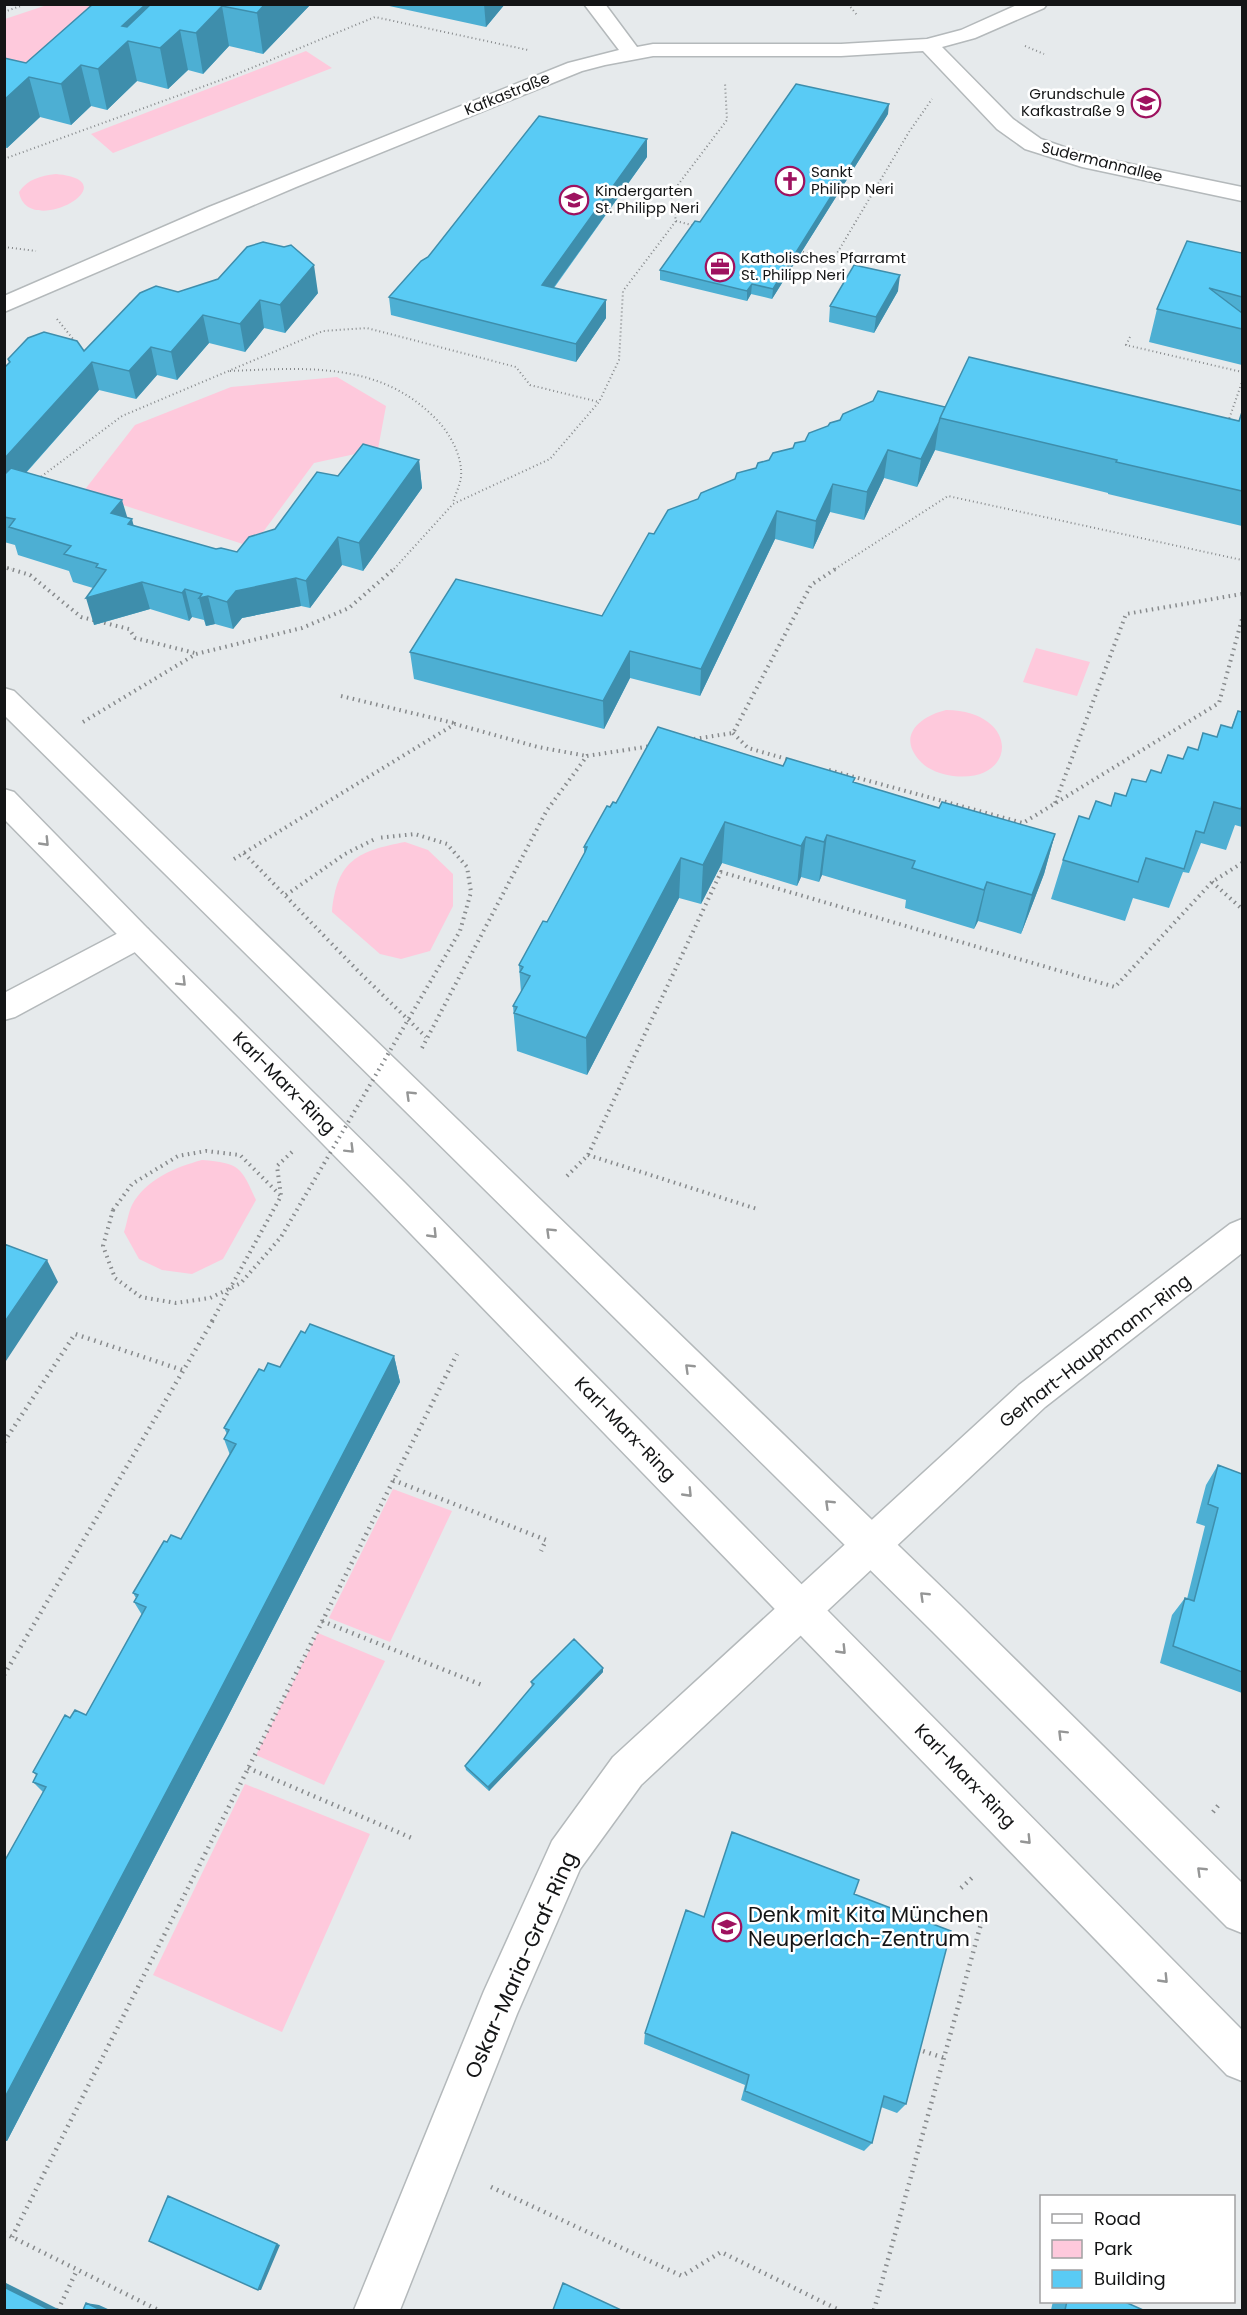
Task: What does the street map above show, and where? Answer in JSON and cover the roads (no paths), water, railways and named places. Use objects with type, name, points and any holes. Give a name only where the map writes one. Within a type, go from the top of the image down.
[{"type":"street","points":[[594,4],[631,52]]},
{"type":"street","name":"Kafkastraße","points":[[4,305],[103,259],[299,177],[588,63],[631,52],[653,50],[885,49],[928,45],[968,34],[1036,4]]},
{"type":"street","name":"Sudermannallee","points":[[928,45],[1005,123],[1033,144],[1082,160],[1242,194]]},
{"type":"street","points":[[4,698],[871,1545],[1242,1912]]},
{"type":"street","name":"Karl-Marx-Ring","points":[[4,800],[801,1608],[1242,2060]]},
{"type":"street","points":[[4,1008],[137,937]]},
{"type":"street","name":"Gerhart-Hauptmann-Ring","points":[[871,1545],[1032,1396],[1242,1234]]},
{"type":"street","name":"Oskar-Maria-Graf-Ring","points":[[377,2310],[499,2006],[566,1856],[627,1771],[871,1545]]},
{"type":"place","name":"Grundschule Kafkastraße 9","points":[[1146,103]]},
{"type":"place","name":"Sankt Philipp Neri","points":[[790,181]]},
{"type":"place","name":"Kindergarten St. Philipp Neri","points":[[574,200]]},
{"type":"place","name":"Katholisches Pfarramt St. Philipp Neri","points":[[720,267]]},
{"type":"place","name":"Denk mit Kita München Neuperlach-Zentrum","points":[[727,1927]]}]
